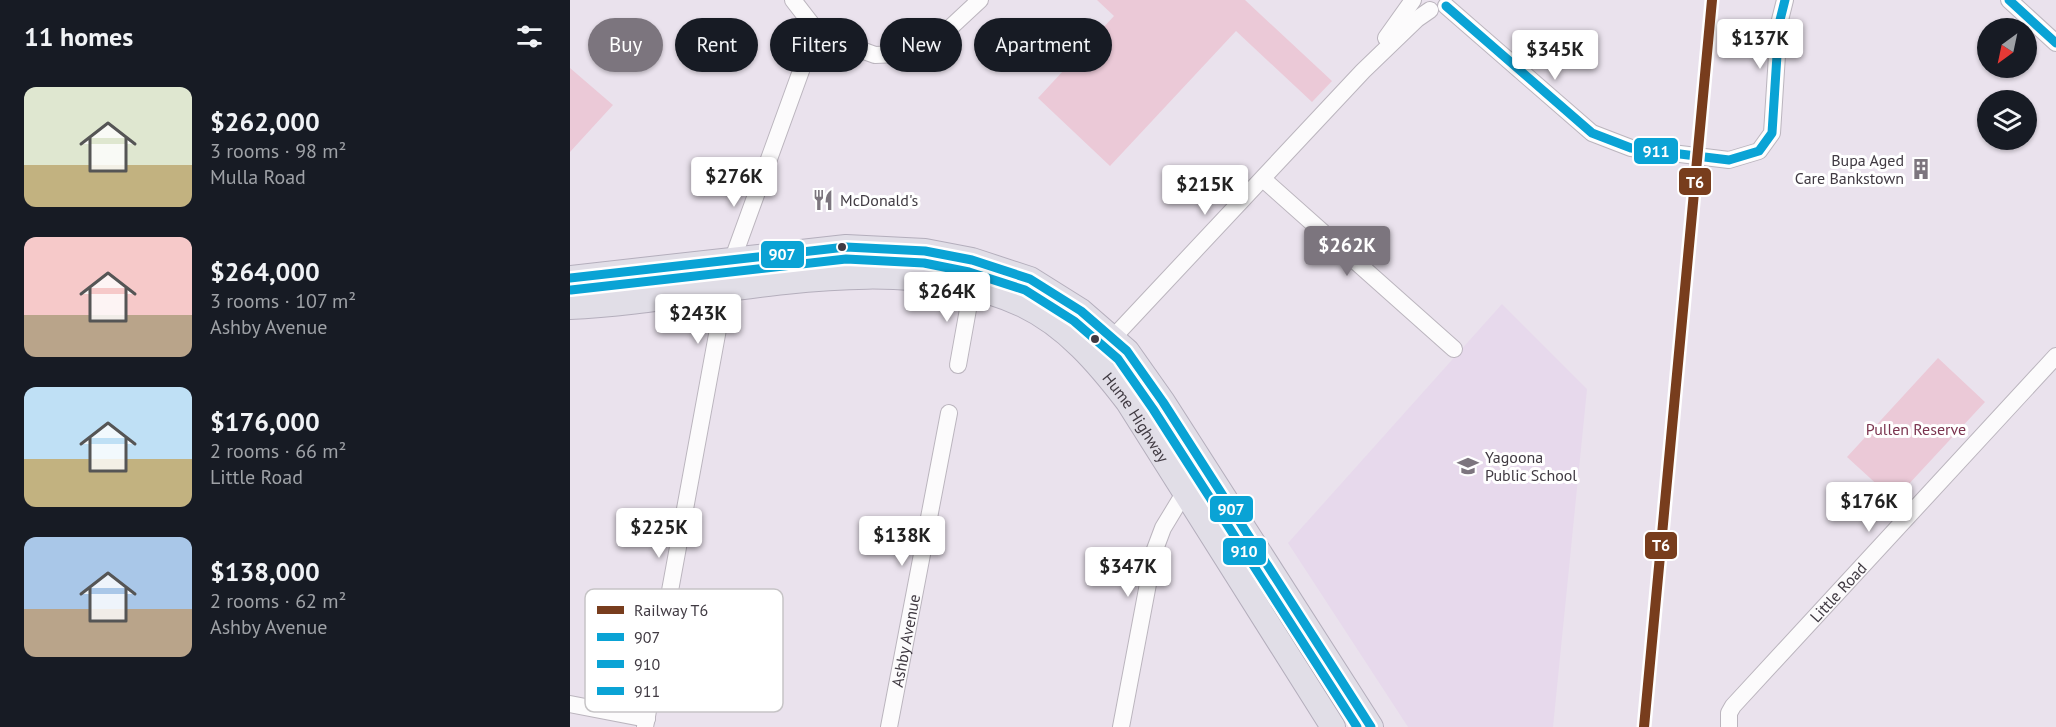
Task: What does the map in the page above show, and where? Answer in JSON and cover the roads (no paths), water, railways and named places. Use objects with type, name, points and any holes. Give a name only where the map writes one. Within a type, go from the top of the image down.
[{"type":"highway","name":"Hume Highway","points":[[570,278],[867,246],[925,251],[972,260],[1005,269],[1052,291],[1127,351],[1163,402],[1371,727]]},
{"type":"highway","name":"Hume Highway","points":[[570,307],[615,305],[850,277],[900,278],[972,287],[1024,306],[1059,328],[1094,358],[1128,402],[1186,490],[1333,727]]},
{"type":"street","points":[[793,0],[807,18]]},
{"type":"street","points":[[868,52],[875,55],[923,53],[980,0]]},
{"type":"street","points":[[1415,3],[1437,12],[1448,3],[1592,133],[1618,145],[1667,154],[1729,160],[1740,159],[1760,151],[1772,133],[1779,24],[1785,0]]},
{"type":"street","points":[[2009,0],[2056,43]]},
{"type":"street","points":[[1094,358],[1363,71],[1418,19],[1415,3]]},
{"type":"street","points":[[1363,71],[1415,3]]},
{"type":"street","points":[[732,261],[801,72]]},
{"type":"street","points":[[1263,179],[1454,349]]},
{"type":"street","points":[[958,365],[972,287]]},
{"type":"street","points":[[671,589],[725,291]]},
{"type":"street","name":"Little Road","points":[[1729,727],[1729,713],[1733,706],[2056,356]]},
{"type":"street","name":"Ashby Avenue","points":[[889,727],[949,413]]},
{"type":"street","points":[[1121,727],[1154,552],[1167,520],[1186,490]]},
{"type":"street","points":[[570,704],[585,708]]},
{"type":"street","points":[[602,712],[646,723]]},
{"type":"rail line","name":"T6","points":[[1644,727],[1712,0]]},
{"type":"place","name":"Bupa Aged Care Bankstown","points":[[1921,169]]},
{"type":"place","name":"McDonald's","points":[[823,200]]},
{"type":"place","name":"Yagoona Public School","points":[[1468,466]]},
{"type":"park label","name":"Pullen Reserve","points":[[1916,429]]}]
